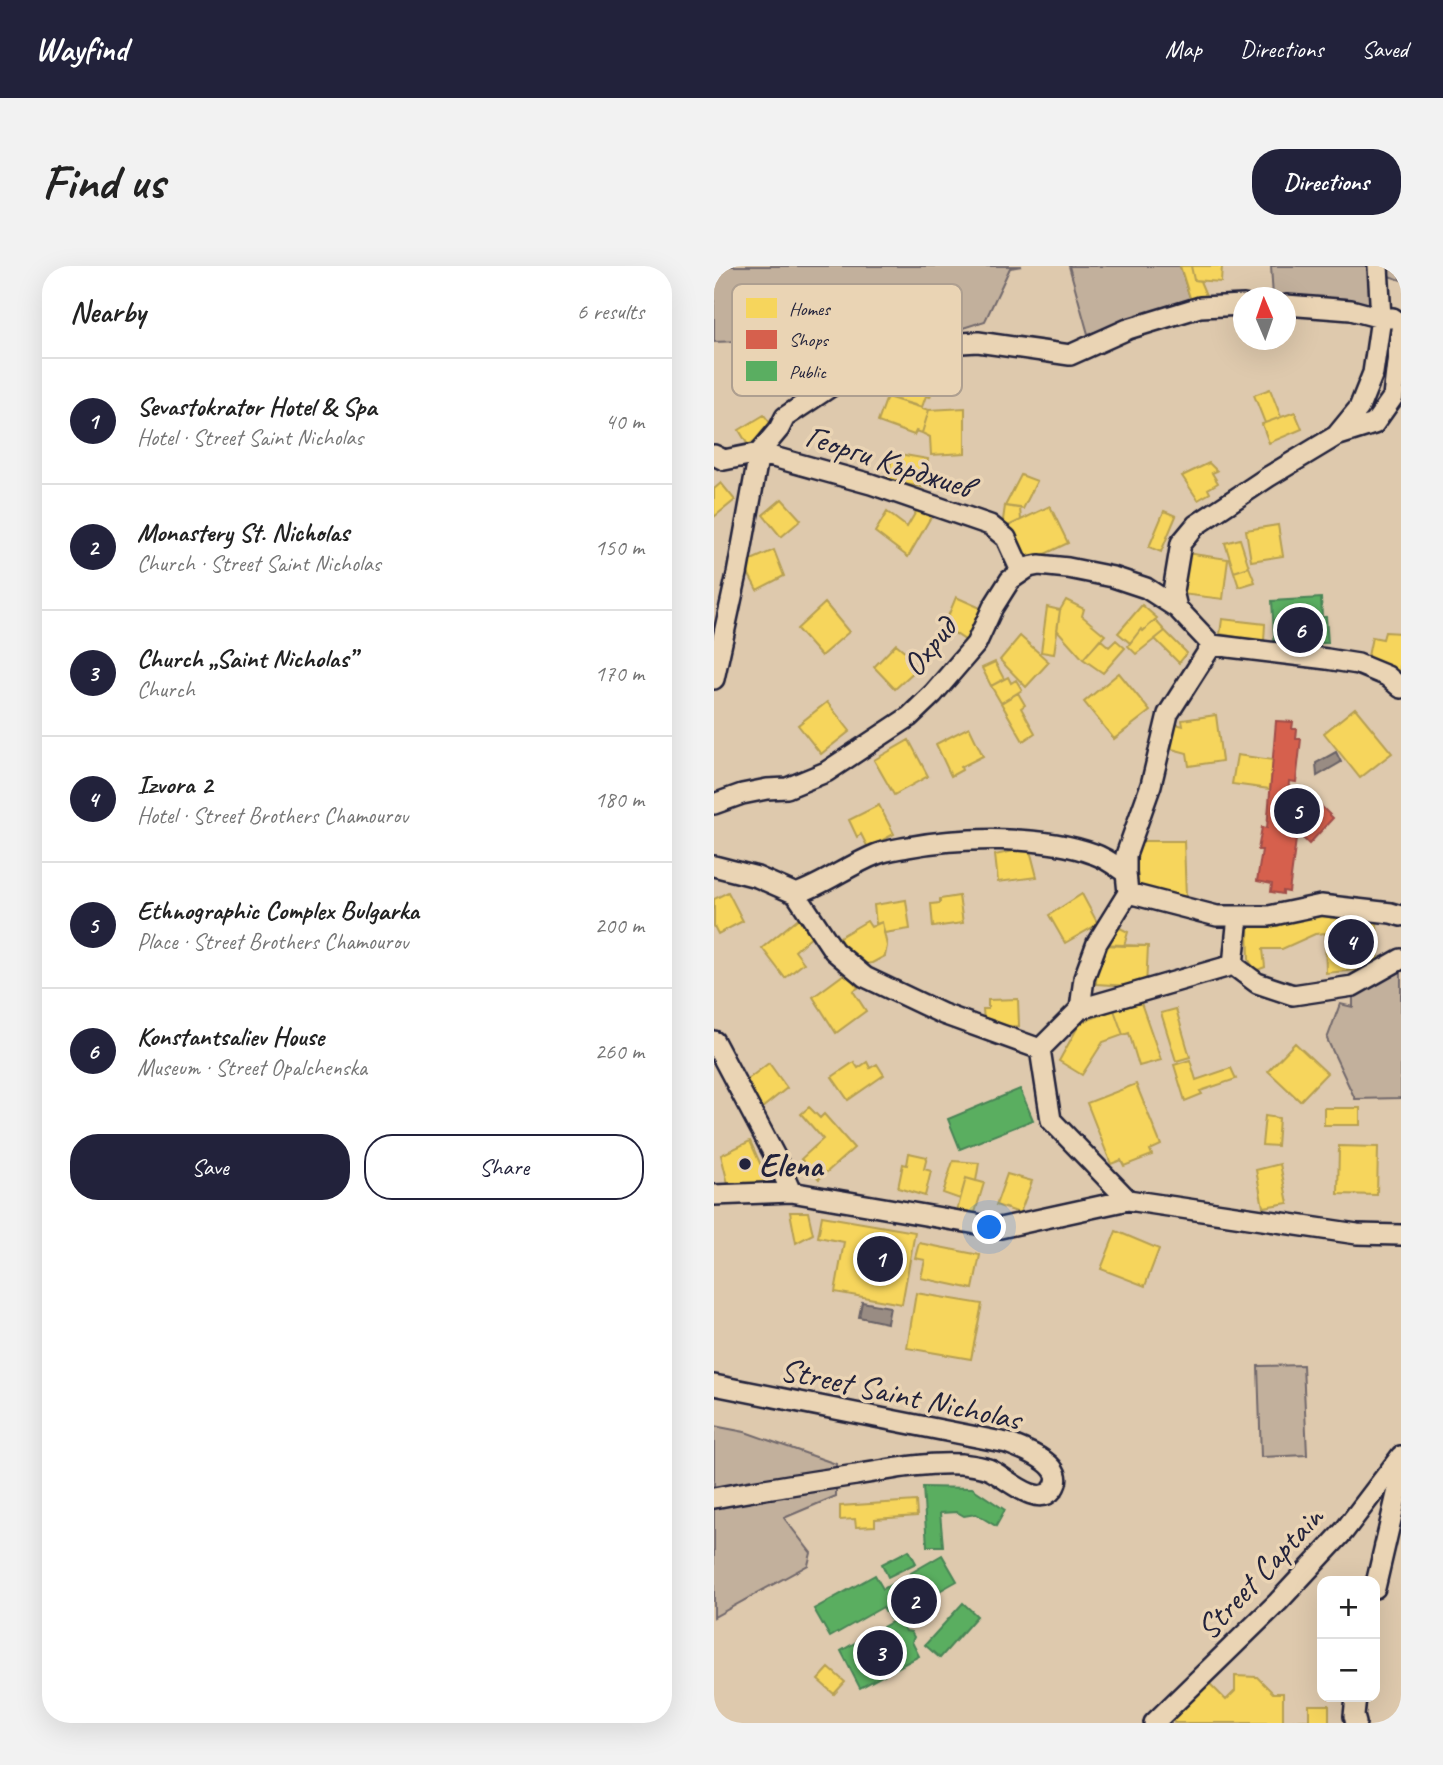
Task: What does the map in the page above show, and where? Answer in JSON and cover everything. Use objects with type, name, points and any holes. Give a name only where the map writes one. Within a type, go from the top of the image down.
[{"type":"street","points":[[1336,436],[1359,408],[1373,373],[1381,318],[1377,266]]},
{"type":"street","points":[[962,343],[978,342],[1070,355],[1128,329],[1200,307],[1233,306]]},
{"type":"street","points":[[1296,306],[1351,310],[1381,318],[1401,319]]},
{"type":"street","points":[[1177,608],[1173,591],[1181,543],[1196,525],[1336,436],[1374,424],[1393,397],[1401,330]]},
{"type":"street","points":[[714,680],[759,453],[779,429],[785,417],[817,396]]},
{"type":"street","name":"Георги Кърджиев","points":[[717,461],[759,453],[871,484],[990,526],[1006,538],[1021,571]]},
{"type":"street","points":[[1021,571],[1039,565],[1112,577],[1146,588],[1177,608],[1212,645],[1358,664],[1387,676],[1401,688]]},
{"type":"street","name":"Охрид","points":[[714,804],[742,794],[786,788],[826,772],[909,717],[933,694],[976,644],[993,607],[1010,580],[1021,571]]},
{"type":"street","points":[[1080,1009],[1084,978],[1097,943],[1128,893],[1126,855],[1151,785],[1168,714],[1212,645]]},
{"type":"street","points":[[796,894],[813,888],[845,868],[880,852],[971,839],[1071,847],[1095,854],[1126,873]]},
{"type":"street","points":[[714,866],[757,877],[796,894],[834,951],[865,976],[943,1014],[1040,1049]]},
{"type":"street","points":[[1128,893],[1217,916],[1269,916],[1321,905],[1401,916]]},
{"type":"street","points":[[1233,965],[1238,916]]},
{"type":"street","points":[[1233,965],[1256,983],[1293,995],[1353,986],[1401,959]]},
{"type":"street","points":[[1040,1049],[1080,1009],[1233,965]]},
{"type":"street","points":[[714,1041],[791,1192]]},
{"type":"street","points":[[1040,1049],[1051,1120],[1128,1200]]},
{"type":"street","points":[[714,1195],[791,1192],[1000,1228],[1128,1200],[1357,1234],[1401,1235]]},
{"type":"street","name":"Street Saint Nicholas","points":[[714,1385],[1007,1443],[1042,1460],[1054,1470],[1056,1479],[1051,1491],[1038,1496],[1028,1493],[988,1469],[964,1464],[925,1464],[714,1498]]},
{"type":"street","name":"Street Captain","points":[[1154,1723],[1218,1662],[1344,1531],[1401,1457]]},
{"type":"street","points":[[1378,1576],[1401,1477]]},
{"type":"street","points":[[1355,1702],[1356,1723]]},
{"type":"shaded area","points":[[714,266],[1022,266],[1010,268],[985,321],[962,328],[962,284],[732,284],[732,341],[714,342]]},
{"type":"shaded area","points":[[1069,266],[1180,266],[1192,304],[1088,334]]},
{"type":"shaded area","points":[[1271,266],[1401,266],[1401,280],[1379,273],[1381,318],[1296,300],[1296,287],[1272,287]]},
{"type":"shaded area","points":[[1336,752],[1341,762],[1317,776],[1316,763]]},
{"type":"shaded area","points":[[1401,959],[1401,1098],[1355,1099],[1327,1039],[1340,1004],[1353,1007],[1353,986]]},
{"type":"shaded area","points":[[862,1302],[890,1307],[887,1323],[859,1317]]},
{"type":"shaded area","points":[[1303,1365],[1307,1455],[1261,1457],[1258,1366]]},
{"type":"shaded area","points":[[714,1426],[745,1432],[836,1464],[836,1496],[784,1518],[811,1553],[808,1565],[714,1617]]},
{"type":"building: Homes","points":[[1180,266],[1191,266],[1194,280],[1200,281],[1208,300],[1192,304]]},
{"type":"building: Homes","points":[[1191,266],[1222,266],[1221,282],[1194,280]]},
{"type":"building: Homes","points":[[1270,389],[1281,417],[1265,423],[1254,395]]},
{"type":"building: Homes","points":[[887,396],[926,396],[922,407]]},
{"type":"building: Homes","points":[[887,397],[929,410],[922,433],[916,431],[914,435],[878,422]]},
{"type":"building: Homes","points":[[965,408],[965,453],[931,455],[930,437],[922,433],[929,410]]},
{"type":"building: Homes","points":[[1295,412],[1302,429],[1269,443],[1262,424]]},
{"type":"building: Homes","points":[[764,415],[774,428],[748,445],[739,430]]},
{"type":"building: Homes","points":[[893,453],[928,459],[923,487],[887,481]]},
{"type":"building: Homes","points":[[1209,463],[1217,471],[1212,473],[1218,483],[1208,489],[1210,493],[1198,500],[1182,476]]},
{"type":"building: Homes","points":[[1021,475],[1037,481],[1023,509],[1005,506]]},
{"type":"building: Homes","points":[[721,483],[735,500],[714,517],[714,489]]},
{"type":"building: Homes","points":[[782,499],[801,520],[781,537],[763,515]]},
{"type":"building: Homes","points":[[1005,506],[1020,508],[1021,520],[1006,527],[1003,520]]},
{"type":"building: Homes","points":[[1050,506],[1068,543],[1024,564],[1006,527]]},
{"type":"building: Homes","points":[[917,510],[931,517],[908,557],[875,532],[887,512],[907,527]]},
{"type":"building: Homes","points":[[1164,511],[1176,516],[1161,552],[1149,547]]},
{"type":"building: Homes","points":[[1278,525],[1283,556],[1251,561],[1246,530]]},
{"type":"building: Homes","points":[[1240,539],[1249,567],[1234,572],[1225,543]]},
{"type":"building: Homes","points":[[774,550],[784,576],[757,590],[746,569],[749,561]]},
{"type":"building: Homes","points":[[1186,553],[1228,559],[1223,599],[1181,594]]},
{"type":"building: Homes","points":[[1249,567],[1255,582],[1239,587],[1234,572]]},
{"type":"building: Homes","points":[[956,597],[985,610],[968,642],[944,626]]},
{"type":"building: Homes","points":[[1066,600],[1084,609],[1082,616],[1105,635],[1083,659],[1057,630],[1060,610]]},
{"type":"building: Homes","points":[[825,603],[849,632],[821,656],[797,629]]},
{"type":"building: Homes","points":[[1142,605],[1157,618],[1143,631],[1141,629],[1130,643],[1118,633]]},
{"type":"building: Homes","points":[[1047,607],[1060,610],[1054,654],[1041,652]]},
{"type":"building: Homes","points":[[1222,619],[1265,624],[1264,642],[1220,634]]},
{"type":"building: Homes","points":[[1155,620],[1165,631],[1136,654],[1128,646],[1141,629],[1143,631]]},
{"type":"building: Homes","points":[[1165,631],[1187,653],[1179,663],[1155,639]]},
{"type":"building: Homes","points":[[1385,632],[1401,633],[1399,676],[1367,661],[1372,637],[1383,639]]},
{"type":"building: Homes","points":[[1020,636],[1049,662],[1026,687],[1000,660]]},
{"type":"building: Homes","points":[[1100,639],[1109,647],[1116,640],[1125,648],[1103,673],[1083,659]]},
{"type":"building: Homes","points":[[896,644],[918,668],[895,689],[874,667]]},
{"type":"building: Homes","points":[[995,662],[1004,679],[991,686],[982,668]]},
{"type":"building: Homes","points":[[1119,673],[1150,711],[1114,739],[1084,702]]},
{"type":"building: Homes","points":[[1008,677],[1011,683],[1016,680],[1022,690],[1001,703],[991,686]]},
{"type":"building: Homes","points":[[1018,693],[1025,705],[1021,708],[1035,733],[1023,741],[1001,703]]},
{"type":"building: Homes","points":[[827,702],[850,731],[821,754],[798,725]]},
{"type":"building: Homes","points":[[1355,708],[1392,753],[1360,778],[1324,733]]},
{"type":"building: Homes","points":[[1216,715],[1222,761],[1189,766],[1187,753],[1161,746],[1168,722],[1183,726],[1182,720]]},
{"type":"building: Homes","points":[[969,727],[983,756],[961,767],[962,770],[951,776],[936,744]]},
{"type":"building: Homes","points":[[909,740],[928,776],[894,795],[874,760]]},
{"type":"building: Homes","points":[[1237,755],[1273,760],[1270,789],[1232,784]]},
{"type":"building: Homes","points":[[879,805],[894,834],[868,848],[861,834],[857,837],[849,820]]},
{"type":"building: Homes","points":[[1136,841],[1184,841],[1186,898],[1162,896],[1162,891],[1133,886]]},
{"type":"building: Homes","points":[[1023,849],[1031,854],[1037,877],[998,882],[995,855]]},
{"type":"building: Homes","points":[[728,892],[743,921],[718,934],[714,926],[714,899]]},
{"type":"building: Homes","points":[[1082,894],[1098,924],[1065,943],[1049,915]]},
{"type":"building: Homes","points":[[959,896],[963,923],[933,927],[931,904],[940,903],[940,899]]},
{"type":"building: Homes","points":[[906,900],[910,929],[884,933],[882,922],[876,924],[874,905]]},
{"type":"building: Homes","points":[[1314,910],[1330,913],[1331,918],[1377,919],[1378,968],[1326,973],[1325,933],[1315,934],[1282,949],[1263,949],[1265,967],[1255,971],[1249,960],[1248,925],[1278,926]]},
{"type":"building: Homes","points":[[800,917],[814,934],[795,951],[804,963],[785,978],[762,948]]},
{"type":"building: Homes","points":[[867,921],[871,927],[882,922],[887,946],[885,956],[872,963],[860,965],[838,938]]},
{"type":"building: Homes","points":[[1116,926],[1128,932],[1124,946],[1105,945]]},
{"type":"building: Homes","points":[[1098,944],[1148,946],[1146,987],[1096,984]]},
{"type":"building: Homes","points":[[847,972],[858,988],[853,991],[866,1011],[836,1033],[813,997]]},
{"type":"building: Homes","points":[[1018,999],[1019,1026],[989,1027],[984,1021],[983,1009],[988,1009],[988,1000]]},
{"type":"building: Homes","points":[[1141,1003],[1161,1060],[1139,1066],[1129,1033],[1123,1035],[1114,1010]]},
{"type":"building: Homes","points":[[1176,1009],[1190,1057],[1176,1061],[1161,1013]]},
{"type":"building: Homes","points":[[1114,1010],[1123,1035],[1103,1042],[1082,1075],[1059,1061],[1080,1023]]},
{"type":"building: Homes","points":[[1295,1043],[1327,1073],[1300,1101],[1268,1071]]},
{"type":"building: Homes","points":[[1190,1060],[1196,1080],[1231,1068],[1236,1079],[1200,1091],[1202,1094],[1185,1101],[1174,1065]]},
{"type":"building: Homes","points":[[854,1062],[858,1068],[867,1062],[870,1068],[877,1064],[884,1075],[848,1100],[832,1077]]},
{"type":"building: Homes","points":[[769,1063],[787,1088],[762,1108],[744,1082]]},
{"type":"building: Homes","points":[[1136,1084],[1161,1145],[1150,1150],[1152,1155],[1124,1166],[1121,1160],[1111,1164],[1087,1103]]},
{"type":"building: Homes","points":[[809,1107],[820,1118],[824,1114],[854,1148],[819,1179],[801,1159],[823,1139],[801,1114]]},
{"type":"building: Homes","points":[[1324,1108],[1360,1108],[1360,1125],[1324,1125]]},
{"type":"building: Homes","points":[[1265,1116],[1279,1118],[1277,1146],[1262,1145]]},
{"type":"building: Homes","points":[[750,1141],[769,1183],[747,1192],[743,1184],[729,1188],[721,1155]]},
{"type":"building: Homes","points":[[1339,1146],[1378,1147],[1377,1195],[1338,1194]]},
{"type":"building: Homes","points":[[909,1153],[927,1157],[924,1169],[931,1171],[925,1196],[898,1188],[903,1164],[907,1165]]},
{"type":"building: Homes","points":[[953,1161],[979,1163],[976,1181],[966,1178],[960,1199],[943,1193]]},
{"type":"building: Homes","points":[[1280,1164],[1288,1203],[1263,1207],[1256,1170]]},
{"type":"building: Homes","points":[[1007,1174],[1032,1181],[1020,1213],[996,1205]]},
{"type":"building: Homes","points":[[966,1178],[984,1183],[974,1216],[957,1211]]},
{"type":"building: Homes","points":[[790,1212],[808,1212],[813,1234],[796,1243]]},
{"type":"building: Homes","points":[[822,1216],[915,1232],[902,1304],[835,1292],[844,1242],[818,1237]]},
{"type":"building: Homes","points":[[1116,1231],[1159,1249],[1145,1286],[1101,1269]]},
{"type":"building: Homes","points":[[919,1243],[980,1255],[973,1289],[921,1278],[925,1260],[915,1258]]},
{"type":"building: Homes","points":[[916,1293],[982,1304],[971,1359],[907,1348]]},
{"type":"building: Homes","points":[[916,1501],[917,1516],[875,1519],[875,1526],[856,1527],[855,1519],[840,1520],[840,1506]]},
{"type":"building: Homes","points":[[829,1668],[845,1682],[834,1694],[818,1680]]},
{"type":"building: Homes","points":[[1235,1676],[1257,1677],[1273,1693],[1283,1693],[1283,1723],[1175,1723],[1170,1718],[1207,1681],[1226,1700],[1235,1691]]},
{"type":"building: Homes","points":[[1309,1705],[1329,1705],[1329,1723],[1292,1723],[1309,1720]]},
{"type":"building: Shops","points":[[1276,721],[1293,722],[1292,729],[1297,729],[1296,739],[1301,739],[1296,782],[1289,781],[1288,798],[1318,803],[1333,818],[1309,844],[1297,832],[1289,892],[1283,891],[1283,894],[1271,892],[1272,884],[1257,881],[1262,850],[1258,850],[1262,827],[1267,828]]},
{"type":"building: Public","points":[[1321,598],[1328,643],[1320,643],[1320,648],[1275,651],[1272,601]]},
{"type":"building: Public","points":[[1020,1089],[1033,1120],[960,1149],[948,1119]]},
{"type":"building: Public","points":[[923,1487],[972,1488],[1005,1510],[996,1526],[976,1514],[964,1516],[957,1512],[940,1513],[943,1546],[927,1546]]},
{"type":"building: Public","points":[[909,1550],[916,1563],[888,1577],[882,1564]]},
{"type":"building: Public","points":[[942,1555],[957,1581],[890,1619],[883,1607],[830,1637],[814,1609],[875,1575],[883,1589]]},
{"type":"building: Public","points":[[963,1603],[977,1616],[940,1658],[925,1645]]},
{"type":"building: Public","points":[[899,1618],[906,1631],[911,1632],[914,1637],[912,1642],[919,1656],[860,1688],[841,1651]]},
{"type":"place","name":"Konstantsaliev House","points":[[1300,630]]},
{"type":"place","name":"Ethnographic Complex Bulgarka","points":[[1297,811]]},
{"type":"place","name":"Izvora 2","points":[[1351,942]]},
{"type":"place","name":"Elena","points":[[745,1164]]},
{"type":"place","name":"Sevastokrator Hotel & Spa","points":[[880,1259]]},
{"type":"place","name":"Monastery St. Nicholas","points":[[914,1601]]},
{"type":"place","name":"Church „Saint Nicholas”","points":[[880,1653]]}]
